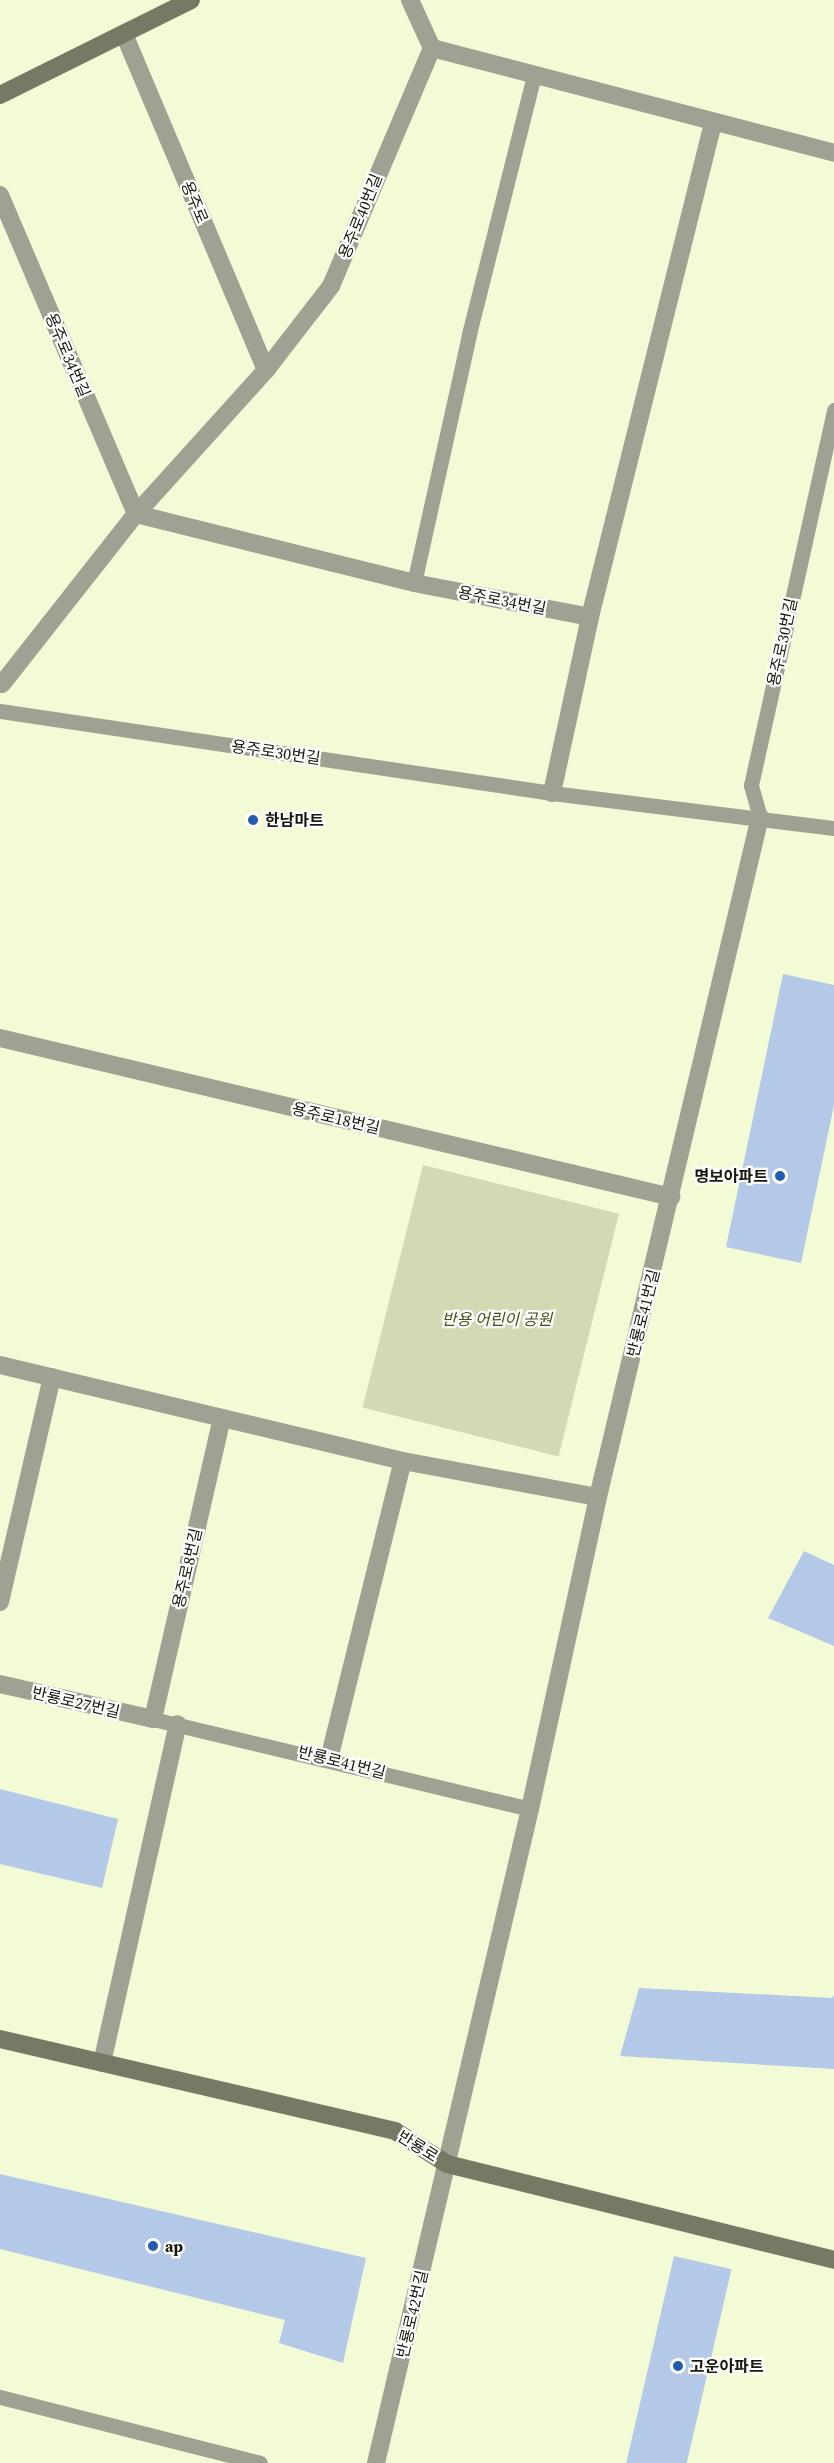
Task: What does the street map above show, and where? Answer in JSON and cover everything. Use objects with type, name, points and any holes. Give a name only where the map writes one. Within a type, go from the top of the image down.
[{"type":"street","points":[[0,95],[190,0]]},
{"type":"street","points":[[410,0],[432,48],[834,153]]},
{"type":"street","name":"용주로","points":[[124,34],[266,370]]},
{"type":"street","name":"용주로40번길","points":[[266,370],[331,286],[432,48]]},
{"type":"street","points":[[552,793],[590,618],[713,123]]},
{"type":"street","name":"용주로34번길","points":[[0,195],[136,514],[414,583],[590,618]]},
{"type":"street","points":[[1,685],[136,514],[266,370]]},
{"type":"street","name":"반룡로41번길","points":[[447,2164],[530,1809],[598,1497],[760,817]]},
{"type":"street","name":"용주로18번길","points":[[0,1038],[671,1197]]},
{"type":"street","points":[[0,1365],[403,1461],[598,1497]]},
{"type":"street","points":[[0,1602],[52,1377]]},
{"type":"street","name":"용주로8번길","points":[[153,1719],[222,1418]]},
{"type":"street","points":[[329,1759],[403,1461]]},
{"type":"street","name":"반룡로27번길","points":[[0,1684],[153,1719]]},
{"type":"street","points":[[102,2063],[178,1724]]},
{"type":"street","name":"반룡로","points":[[0,2039],[395,2131],[447,2164],[834,2260]]},
{"type":"street","name":"반룡로42번길","points":[[376,2463],[447,2164]]},
{"type":"lane","points":[[414,583],[469,334],[534,75]]},
{"type":"lane","name":"용주로30번길","points":[[760,817],[751,785],[834,410]]},
{"type":"lane","name":"용주로30번길","points":[[0,711],[552,793],[760,817],[834,828]]},
{"type":"lane","name":"반룡로41번길","points":[[153,1719],[329,1759],[530,1809]]},
{"type":"lane","points":[[0,2397],[260,2463]]},
{"type":"green space","name":"반용 어린이 공원","points":[[423,1165],[619,1214],[559,1456],[363,1408]]},
{"type":"building","name":"명보아파트","points":[[783,974],[834,985],[834,1105],[801,1263],[726,1247]]},
{"type":"building","points":[[804,1551],[834,1565],[834,1646],[768,1618]]},
{"type":"building","points":[[0,1789],[118,1819],[102,1888],[0,1864]]},
{"type":"building","points":[[639,1988],[832,1998],[834,1995],[834,2069],[620,2056]]},
{"type":"building","name":"ap","points":[[0,2174],[366,2258],[343,2363],[279,2343],[285,2320],[0,2249]]},
{"type":"building","name":"고운아파트","points":[[674,2256],[731,2269],[687,2463],[626,2463]]},
{"type":"place","name":"한남마트","points":[[253,820]]},
{"type":"place","name":"명보아파트","points":[[780,1176]]},
{"type":"place","name":"ap","points":[[153,2246]]},
{"type":"place","name":"고운아파트","points":[[678,2366]]}]
